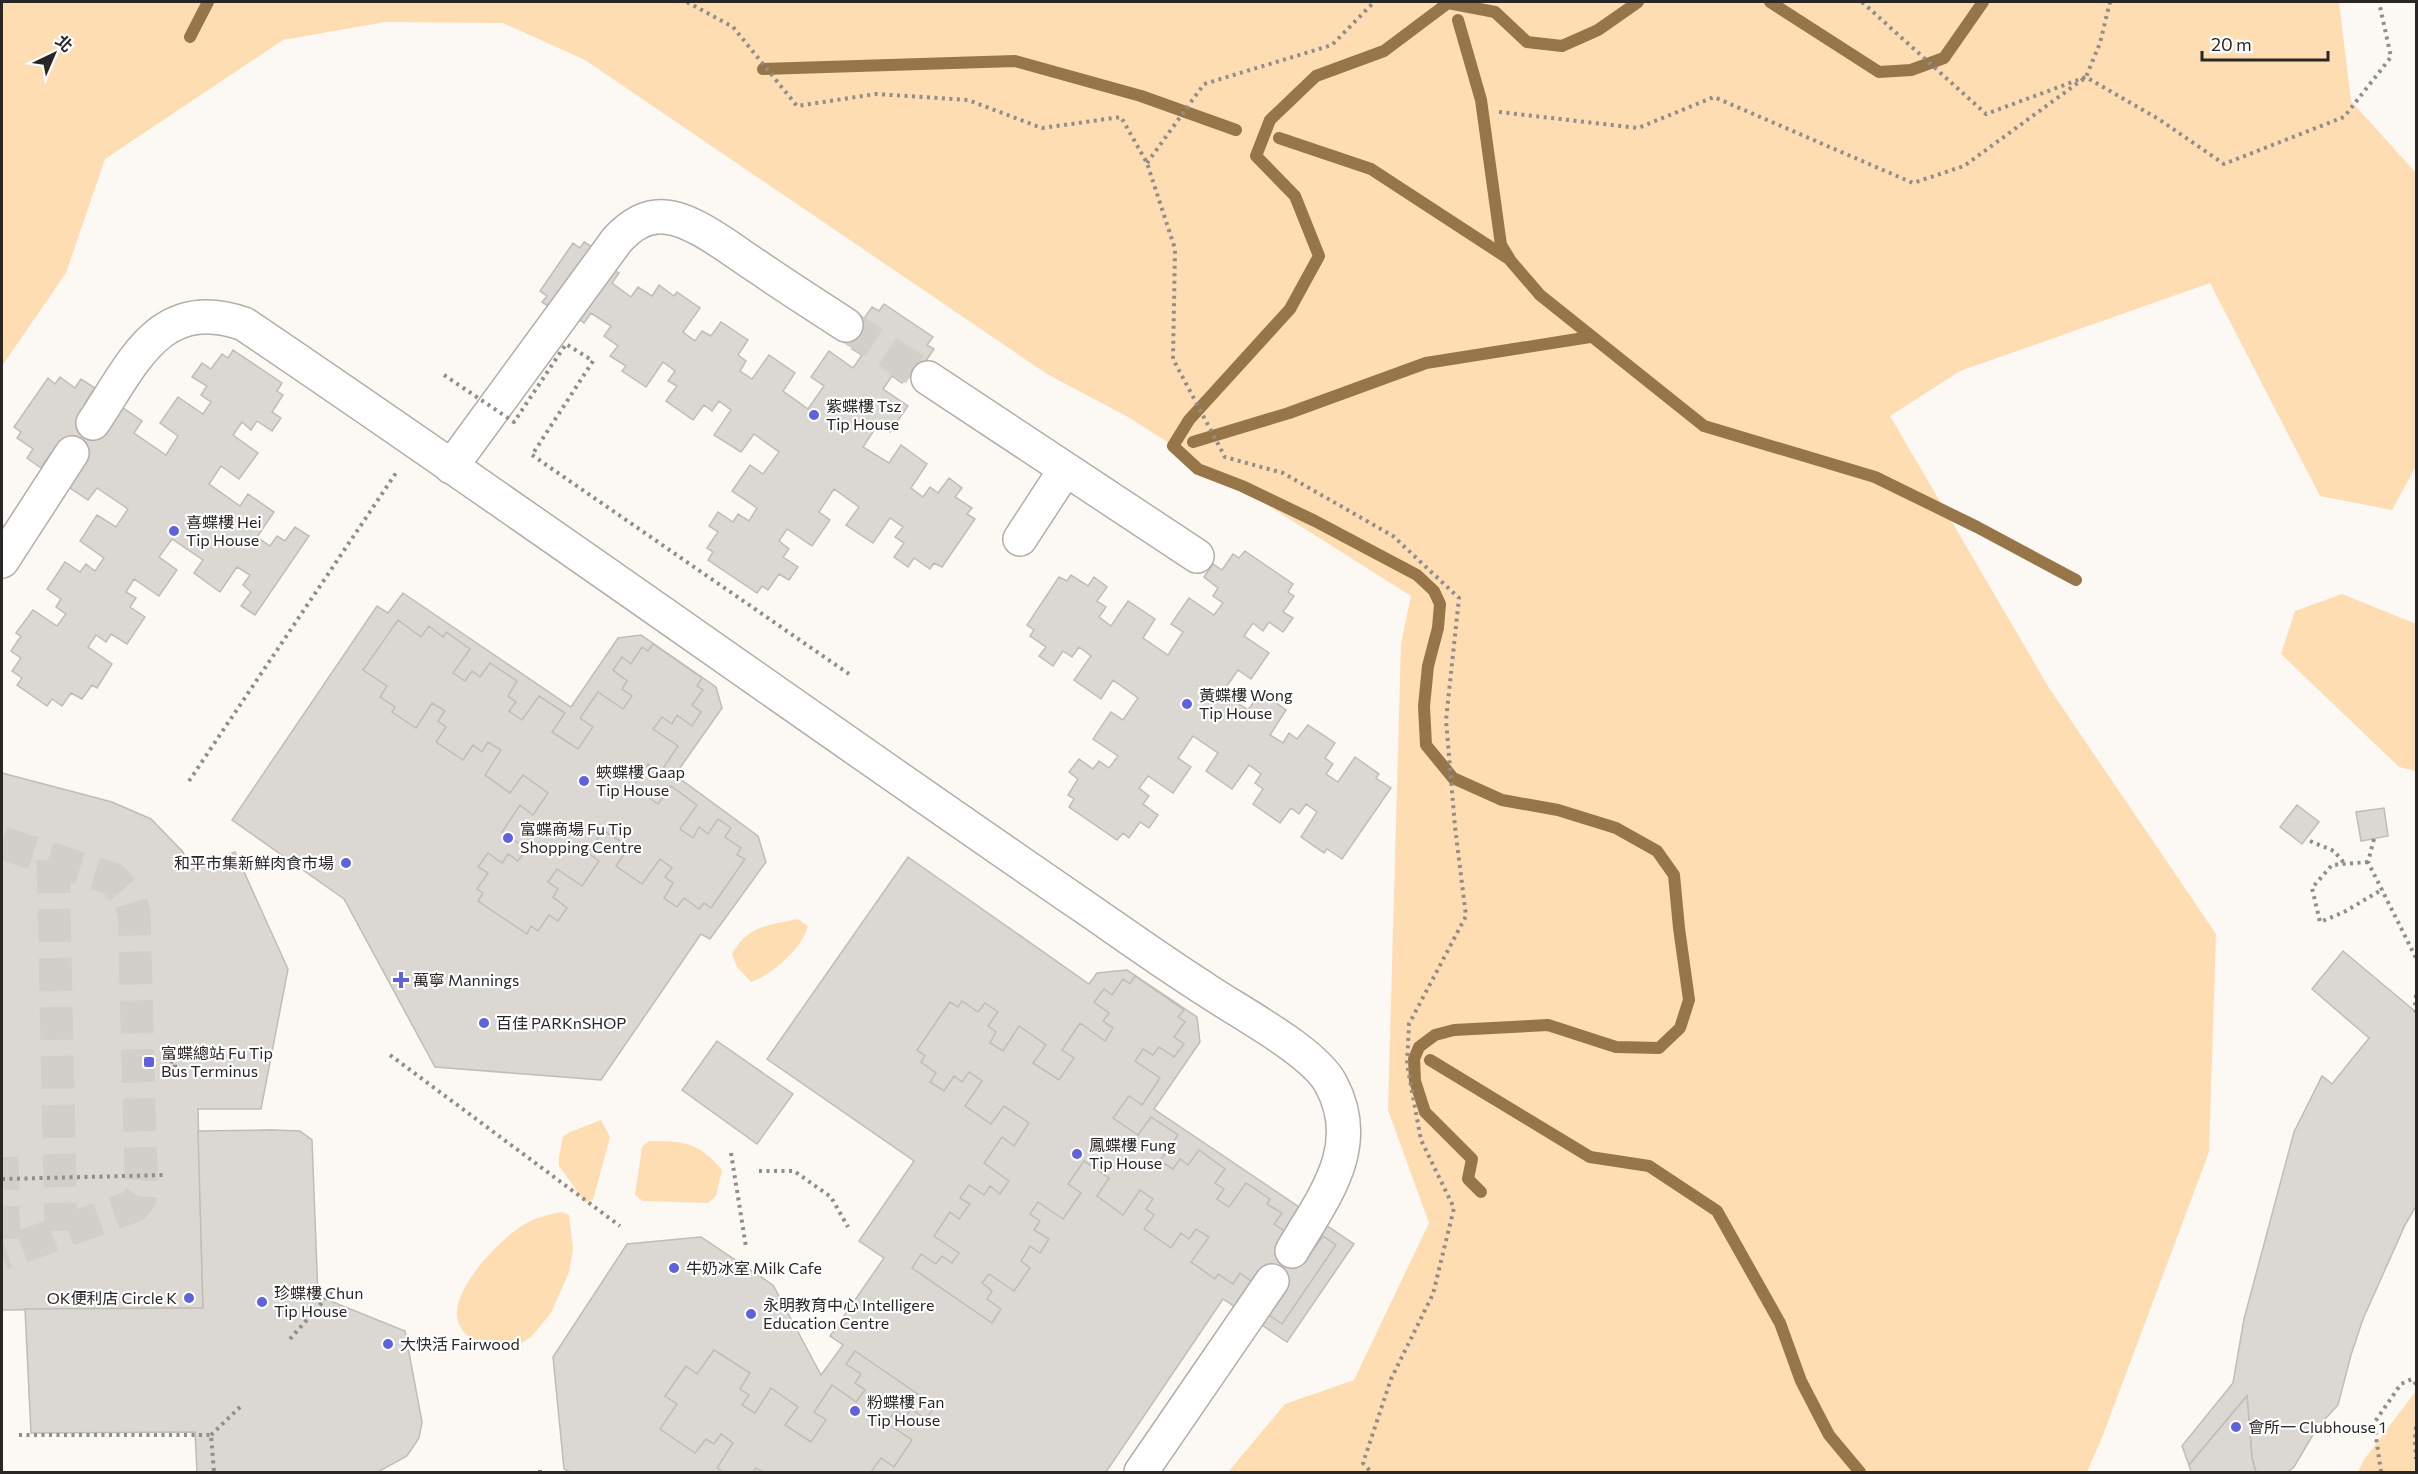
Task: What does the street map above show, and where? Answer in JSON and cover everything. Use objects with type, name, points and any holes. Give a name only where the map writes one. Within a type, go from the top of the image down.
[{"type":"lane","points":[[451,467],[617,240],[627,230],[645,220],[665,217],[678,219],[691,225],[846,325]]},
{"type":"lane","points":[[93,423],[151,340],[167,327],[185,318],[205,315],[225,317],[244,324],[909,787],[1200,986],[1292,1046],[1317,1065],[1329,1080],[1337,1096],[1345,1127],[1341,1160],[1332,1184],[1292,1251]]},
{"type":"lane","points":[[928,378],[1197,556]]},
{"type":"lane","points":[[2,561],[72,453]]},
{"type":"lane","points":[[1020,539],[1065,470]]},
{"type":"lane","points":[[1141,1473],[1272,1281]]},
{"type":"path","points":[[687,2],[733,27],[797,106],[876,94],[968,100],[1042,128],[1121,117],[1148,164],[1175,249],[1173,359],[1225,457],[1283,473],[1393,536],[1459,598],[1446,720],[1455,827],[1466,916],[1409,1024],[1407,1064],[1420,1140],[1454,1208],[1433,1294],[1391,1379],[1363,1463],[1371,1473]]},
{"type":"path","points":[[1148,164],[1204,84],[1332,45],[1374,2]]},
{"type":"path","points":[[1862,2],[1986,114],[2086,77]]},
{"type":"path","points":[[1499,112],[1638,128],[1714,98],[1913,183],[1964,166],[2086,77],[2100,43],[2110,2]]},
{"type":"path","points":[[2086,77],[2160,120],[2224,164],[2344,117],[2391,57],[2379,2]]},
{"type":"path","points":[[444,375],[514,422],[566,344],[593,361],[532,455],[849,674]]},
{"type":"path","points":[[189,781],[416,442]]},
{"type":"path","points":[[2374,839],[2368,862],[2416,958]]},
{"type":"path","points":[[2310,841],[2334,851],[2344,864]]},
{"type":"path","points":[[2368,862],[2332,865],[2312,888],[2320,922],[2344,912],[2383,889]]},
{"type":"path","points":[[2416,995],[2416,1012]]},
{"type":"path","points":[[390,1055],[620,1226]]},
{"type":"path","points":[[164,1060],[175,1062],[175,1072]]},
{"type":"path","points":[[731,1153],[746,1248]]},
{"type":"path","points":[[759,1171],[794,1171],[831,1197],[848,1227]]},
{"type":"path","points":[[2,1179],[167,1174]]},
{"type":"path","points":[[290,1339],[332,1291]]},
{"type":"path","points":[[2381,1473],[2374,1423],[2401,1384],[2412,1379],[2416,1384]]},
{"type":"path","points":[[19,1435],[211,1435],[240,1407]]},
{"type":"path","points":[[2416,1427],[2416,1459]]},
{"type":"path","points":[[211,1435],[214,1473]]},
{"type":"shaded area","points":[[2,2],[2339,2],[2351,101],[2416,173],[2416,466],[2392,510],[2320,496],[2210,283],[1960,371],[1890,416],[2049,688],[2216,934],[2209,1152],[2087,1472],[1228,1472],[1285,1404],[1354,1380],[1429,1223],[1388,1110],[1401,644],[1411,596],[1128,417],[1047,374],[585,60],[503,23],[385,22],[283,40],[105,159],[66,273],[2,366]]},
{"type":"shaded area","points":[[2342,594],[2416,624],[2416,771],[2399,767],[2281,654],[2295,611]]},
{"type":"shaded area","points":[[798,919],[808,926],[799,944],[786,960],[769,973],[751,982],[737,967],[732,954],[738,944],[760,928]]},
{"type":"shaded area","points":[[601,1120],[610,1137],[593,1200],[585,1202],[559,1166],[559,1157],[563,1137]]},
{"type":"shaded area","points":[[649,1141],[690,1145],[706,1154],[722,1170],[716,1196],[708,1203],[643,1201],[635,1195],[642,1147]]},
{"type":"shaded area","points":[[562,1212],[569,1215],[573,1249],[569,1272],[551,1313],[531,1337],[509,1351],[482,1344],[470,1338],[461,1328],[457,1315],[459,1301],[476,1271],[501,1243],[523,1225],[532,1220]]},
{"type":"shaded area","points":[[2416,1391],[2416,1472],[2358,1472],[2363,1461]]},
{"type":"building","name":"紫蝶樓 Tsz Tip House","points":[[584,242],[600,252],[610,268],[619,273],[612,283],[631,297],[638,287],[652,296],[659,285],[674,296],[677,292],[700,308],[683,332],[695,341],[702,331],[711,336],[721,322],[748,340],[738,355],[746,361],[740,371],[752,379],[769,355],[795,373],[783,391],[808,409],[824,386],[811,377],[829,351],[853,368],[862,355],[852,349],[858,340],[843,330],[861,323],[872,307],[879,311],[884,304],[933,337],[927,345],[934,349],[923,365],[923,385],[908,375],[902,383],[892,376],[883,389],[908,406],[890,432],[878,424],[863,447],[889,463],[901,445],[927,464],[911,488],[923,497],[930,487],[938,493],[949,478],[962,488],[955,497],[972,508],[967,514],[975,519],[942,567],[934,563],[930,569],[914,558],[908,567],[894,557],[904,543],[895,537],[903,527],[890,518],[873,543],[846,525],[859,507],[834,489],[819,512],[830,520],[812,546],[787,529],[779,541],[789,549],[783,557],[798,567],[789,580],[779,574],[768,590],[762,586],[757,593],[708,560],[713,552],[707,548],[718,532],[709,526],[718,512],[733,522],[738,514],[749,521],[757,508],[732,491],[750,465],[763,474],[779,452],[754,434],[741,452],[714,435],[731,410],[719,401],[712,411],[704,405],[693,420],[666,401],[677,386],[668,381],[675,371],[663,362],[646,387],[622,371],[626,366],[610,356],[618,346],[604,336],[611,326],[591,313],[584,323],[576,317],[559,313],[542,302],[547,296],[540,291],[573,243],[580,248]]},
{"type":"building","name":"喜蝶樓 Hei Tip House","points":[[233,350],[282,383],[277,391],[283,395],[272,412],[281,418],[272,431],[257,421],[251,430],[242,422],[233,435],[258,453],[239,479],[221,466],[209,484],[240,506],[248,494],[274,512],[257,537],[270,546],[277,536],[285,541],[295,527],[309,536],[255,615],[241,606],[251,592],[243,585],[250,575],[237,567],[220,592],[194,573],[203,560],[172,539],[159,557],[177,570],[159,596],[134,579],[126,592],[136,598],[130,607],[145,617],[127,644],[111,634],[106,642],[96,635],[88,647],[112,664],[97,688],[92,685],[82,699],[71,693],[62,706],[52,699],[47,706],[17,685],[22,678],[12,671],[21,658],[11,651],[21,636],[16,633],[33,610],[57,626],[66,614],[56,607],[61,599],[47,589],[65,562],[80,572],[86,564],[95,571],[104,558],[80,541],[97,515],[116,527],[128,509],[97,488],[88,500],[61,482],[59,459],[51,453],[41,468],[27,458],[33,449],[17,438],[21,432],[14,427],[48,378],[55,384],[60,377],[75,388],[81,379],[95,388],[85,403],[93,409],[116,403],[142,421],[134,433],[166,455],[178,436],[160,423],[178,397],[203,414],[211,402],[201,395],[207,386],[192,377],[202,363],[211,369],[222,354],[228,358]]},
{"type":"building","name":"黃蝶樓 Wong Tip House","points":[[1245,551],[1293,584],[1288,592],[1294,596],[1283,612],[1293,618],[1283,632],[1269,622],[1263,631],[1253,623],[1244,636],[1269,653],[1251,679],[1238,670],[1222,693],[1248,710],[1261,692],[1286,710],[1270,735],[1283,743],[1289,733],[1297,739],[1308,725],[1335,743],[1325,758],[1333,764],[1326,774],[1338,782],[1355,757],[1379,774],[1376,778],[1391,788],[1342,859],[1327,849],[1324,853],[1301,837],[1317,812],[1306,804],[1299,814],[1291,808],[1280,823],[1253,804],[1263,789],[1255,783],[1261,774],[1249,765],[1232,789],[1206,771],[1218,753],[1193,736],[1178,758],[1191,767],[1173,793],[1148,776],[1139,788],[1149,796],[1143,804],[1158,815],[1149,828],[1140,822],[1129,838],[1123,833],[1117,840],[1069,807],[1074,799],[1068,795],[1078,779],[1069,772],[1079,759],[1093,769],[1099,761],[1109,768],[1118,756],[1093,739],[1111,712],[1123,720],[1138,698],[1113,680],[1101,699],[1074,680],[1091,656],[1079,647],[1072,657],[1063,651],[1053,666],[1039,656],[1046,647],[1030,636],[1034,630],[1027,625],[1059,577],[1067,581],[1071,575],[1088,586],[1094,577],[1107,587],[1097,601],[1106,607],[1099,617],[1111,626],[1128,601],[1155,619],[1143,638],[1168,655],[1183,632],[1171,624],[1189,598],[1214,615],[1223,603],[1213,596],[1218,588],[1204,577],[1213,564],[1222,570],[1233,554],[1239,558]]},
{"type":"building","name":"富蝶商場 Fu Tip Shopping Centre","points":[[403,593],[571,707],[618,638],[641,635],[716,687],[722,708],[675,775],[758,836],[766,862],[710,939],[701,934],[601,1080],[435,1067],[344,899],[232,820],[377,606],[388,613]]},
{"type":"building","name":"蛺蝶樓 Gaap Tip House","points":[[398,620],[421,637],[429,626],[443,637],[446,632],[470,649],[453,673],[465,681],[472,671],[480,677],[490,663],[517,681],[508,696],[516,702],[509,711],[522,720],[539,696],[565,713],[552,732],[578,749],[593,727],[580,718],[598,692],[623,709],[632,696],[622,689],[627,681],[613,670],[622,657],[631,664],[642,647],[648,651],[653,644],[702,678],[697,686],[703,690],[692,705],[701,712],[692,726],[677,715],[672,724],[662,717],[653,729],[678,746],[660,773],[648,764],[633,787],[658,804],[671,786],[697,805],[680,829],[693,838],[699,827],[708,834],[718,819],[731,828],[725,837],[741,848],[737,855],[745,859],[711,908],[704,903],[699,909],[684,898],[677,907],[664,898],[673,883],[665,877],[672,868],[660,859],[642,884],[616,866],[629,847],[603,830],[588,853],[599,861],[582,886],[557,869],[548,882],[558,889],[553,897],[567,908],[558,921],[549,915],[538,931],[531,926],[527,934],[478,901],[483,893],[477,889],[488,873],[478,867],[488,853],[502,863],[508,854],[518,861],[527,849],[502,832],[520,805],[533,815],[548,793],[523,775],[510,793],[485,775],[501,750],[488,742],[482,752],[473,745],[463,760],[436,742],[446,727],[438,721],[445,711],[432,703],[416,728],[392,712],[395,707],[380,697],[387,686],[363,670]]},
{"type":"building","points":[[2,773],[112,802],[151,819],[183,852],[190,870],[235,852],[288,969],[261,1109],[198,1109],[203,1308],[2,1310]]},
{"type":"building","points":[[2297,805],[2319,822],[2302,844],[2280,827]]},
{"type":"building","points":[[2384,808],[2388,836],[2361,841],[2356,812]]},
{"type":"building","points":[[908,857],[1089,984],[1097,973],[1127,970],[1197,1017],[1200,1042],[1154,1109],[1354,1244],[1287,1342],[1223,1299],[1106,1472],[570,1472],[564,1469],[553,1357],[627,1244],[701,1237],[773,1285],[821,1375],[843,1345],[830,1336],[884,1258],[859,1241],[914,1161],[767,1059]]},
{"type":"building","points":[[2343,951],[2416,1012],[2416,1206],[2405,1225],[2363,1319],[2338,1405],[2317,1428],[2294,1467],[2288,1472],[2256,1472],[2252,1458],[2247,1396],[2189,1465],[2182,1446],[2233,1383],[2244,1319],[2294,1132],[2322,1076],[2332,1084],[2369,1038],[2312,989]]},
{"type":"building","name":"鳳蝶樓 Fung Tip House","points":[[1135,976],[1184,1010],[1178,1017],[1185,1022],[1174,1037],[1184,1044],[1174,1057],[1159,1047],[1153,1055],[1143,1049],[1135,1061],[1160,1078],[1142,1105],[1129,1096],[1113,1118],[1138,1135],[1151,1117],[1178,1135],[1160,1161],[1173,1169],[1180,1159],[1188,1165],[1199,1150],[1225,1169],[1215,1183],[1224,1189],[1217,1199],[1229,1207],[1246,1183],[1270,1199],[1267,1204],[1282,1213],[1274,1224],[1313,1250],[1323,1236],[1336,1245],[1282,1324],[1269,1315],[1259,1287],[1240,1273],[1233,1284],[1218,1274],[1215,1279],[1191,1262],[1209,1237],[1196,1229],[1189,1239],[1181,1233],[1171,1248],[1144,1229],[1154,1215],[1146,1209],[1153,1199],[1140,1190],[1123,1215],[1097,1196],[1109,1178],[1084,1161],[1068,1184],[1081,1193],[1063,1219],[1038,1202],[1030,1214],[1040,1221],[1034,1230],[1049,1239],[1040,1253],[1030,1246],[1021,1261],[1030,1268],[1014,1291],[989,1274],[982,1283],[992,1291],[987,1299],[1001,1309],[992,1323],[912,1268],[921,1254],[936,1264],[942,1256],[952,1263],[959,1253],[934,1236],[950,1212],[959,1219],[970,1204],[960,1198],[969,1185],[984,1195],[990,1186],[1000,1194],[1009,1181],[984,1163],[1002,1137],[1014,1146],[1029,1123],[1004,1106],[991,1124],[965,1106],[982,1081],[969,1072],[962,1082],[954,1076],[944,1091],[930,1082],[936,1073],[921,1062],[925,1056],[917,1050],[950,1002],[958,1007],[962,1001],[978,1012],[985,1003],[998,1012],[988,1026],[996,1032],[990,1043],[1003,1051],[1019,1026],[1046,1045],[1033,1063],[1059,1080],[1074,1058],[1062,1050],[1080,1023],[1105,1041],[1113,1028],[1103,1021],[1109,1013],[1094,1002],[1104,989],[1112,995],[1123,979],[1130,984]]},
{"type":"building","points":[[717,1041],[793,1094],[757,1144],[682,1090]]},
{"type":"building","name":"珍蝶樓 Chun Tip House","points":[[273,1130],[273,1139],[285,1138],[286,1155],[299,1154],[299,1172],[305,1172],[306,1201],[276,1202],[276,1216],[289,1216],[289,1226],[307,1225],[309,1258],[290,1259],[291,1269],[279,1269],[279,1285],[310,1283],[311,1316],[289,1316],[290,1339],[328,1337],[327,1321],[359,1320],[362,1416],[331,1417],[330,1404],[293,1405],[293,1427],[316,1426],[317,1458],[287,1459],[288,1472],[251,1472],[251,1461],[221,1462],[219,1430],[241,1429],[240,1407],[203,1408],[203,1423],[171,1424],[170,1394],[155,1394],[155,1407],[145,1407],[146,1425],[129,1425],[129,1414],[109,1415],[109,1408],[100,1408],[100,1397],[84,1397],[86,1427],[59,1428],[58,1417],[39,1417],[39,1410],[30,1410],[28,1351],[36,1351],[36,1344],[55,1343],[55,1332],[81,1330],[83,1361],[98,1360],[98,1349],[106,1349],[107,1341],[126,1340],[125,1329],[141,1328],[142,1346],[152,1346],[153,1358],[168,1358],[167,1327],[198,1326],[200,1342],[237,1340],[237,1319],[214,1319],[214,1287],[244,1286],[242,1271],[231,1272],[230,1261],[212,1262],[211,1229],[229,1229],[228,1218],[240,1217],[240,1203],[209,1204],[208,1176],[214,1175],[213,1158],[225,1157],[225,1140],[237,1140],[236,1132]]},
{"type":"building","points":[[198,1131],[300,1131],[312,1140],[318,1296],[405,1331],[422,1422],[419,1438],[407,1456],[378,1472],[197,1472],[195,1432],[31,1433],[25,1309],[203,1308]]},
{"type":"building","name":"粉蝶樓 Fan Tip House","points":[[714,1350],[750,1373],[740,1389],[749,1395],[742,1405],[755,1413],[771,1388],[798,1407],[785,1425],[811,1442],[826,1420],[814,1412],[832,1385],[856,1402],[865,1390],[855,1383],[861,1374],[846,1364],[855,1351],[935,1406],[926,1419],[911,1409],[905,1417],[895,1411],[887,1423],[912,1440],[894,1467],[881,1458],[871,1472],[763,1472],[756,1468],[753,1472],[723,1472],[717,1468],[733,1443],[721,1434],[714,1444],[706,1439],[695,1453],[660,1429],[677,1404],[665,1396],[686,1366],[697,1374]]},
{"type":"building","name":"會所一 Clubhouse 1","points":[[2247,1396],[2252,1458],[2256,1472],[2191,1472],[2189,1465]]},
{"type":"waterway","points":[[190,37],[208,2]]},
{"type":"waterway","points":[[1481,1192],[1468,1179],[1472,1159],[1425,1112],[1415,1081],[1414,1059],[1419,1047],[1435,1035],[1454,1030],[1548,1025],[1616,1047],[1659,1048],[1680,1028],[1689,1000],[1674,875],[1657,851],[1616,828],[1558,810],[1502,800],[1453,778],[1426,745],[1424,706],[1428,666],[1438,628],[1440,604],[1434,591],[1417,575],[1315,521],[1242,486],[1198,469],[1173,446],[1189,420],[1290,309],[1319,256],[1295,196],[1256,156],[1270,120],[1316,76],[1384,51],[1448,3],[1495,12],[1527,42],[1562,46],[1598,30],[1638,2]]},
{"type":"waterway","points":[[1770,2],[1879,72],[1911,70],[1944,58],[1983,2]]},
{"type":"waterway","points":[[1458,20],[1481,100],[1501,245],[1509,258]]},
{"type":"waterway","points":[[763,69],[1015,61],[1141,96],[1236,130]]},
{"type":"waterway","points":[[1279,138],[1371,169],[1509,259],[1540,295],[1704,426],[1875,477],[1977,527],[2076,580]]},
{"type":"waterway","points":[[1193,442],[1289,413],[1426,363],[1590,337]]},
{"type":"waterway","points":[[1430,1060],[1590,1157],[1649,1166],[1717,1211],[1780,1323],[1801,1381],[1829,1435],[1860,1472]]},
{"type":"tunnel","points":[[846,325],[928,378]]},
{"type":"tunnel","points":[[2,843],[113,879],[129,897],[134,913],[141,1176],[140,1198],[134,1206],[2,1254]]},
{"type":"tunnel","points":[[53,860],[61,1231]]},
{"type":"tunnel","points":[[2,1157],[4,1253]]},
{"type":"place","name":"紫蝶樓 Tsz Tip House","points":[[814,415]]},
{"type":"place","name":"喜蝶樓 Hei Tip House","points":[[174,531]]},
{"type":"place","name":"黃蝶樓 Wong Tip House","points":[[1187,704]]},
{"type":"place","name":"蛺蝶樓 Gaap Tip House","points":[[584,781]]},
{"type":"place","name":"富蝶商場 Fu Tip Shopping Centre","points":[[508,838]]},
{"type":"place","name":"和平市集新鮮肉食市場","points":[[346,863]]},
{"type":"place","name":"萬寧 Mannings","points":[[401,980]]},
{"type":"place","name":"百佳 PARKnSHOP","points":[[484,1023]]},
{"type":"place","name":"富蝶總站 Fu Tip Bus Terminus","points":[[149,1062]]},
{"type":"place","name":"鳳蝶樓 Fung Tip House","points":[[1077,1154]]},
{"type":"place","name":"牛奶冰室 Milk Cafe","points":[[674,1268]]},
{"type":"place","name":"OK便利店 Circle K","points":[[189,1298]]},
{"type":"place","name":"珍蝶樓 Chun Tip House","points":[[262,1302]]},
{"type":"place","name":"永明教育中心 Intelligere Education Centre","points":[[751,1314]]},
{"type":"place","name":"大快活 Fairwood","points":[[388,1344]]},
{"type":"place","name":"粉蝶樓 Fan Tip House","points":[[855,1411]]},
{"type":"place","name":"會所一 Clubhouse 1","points":[[2236,1427]]}]
